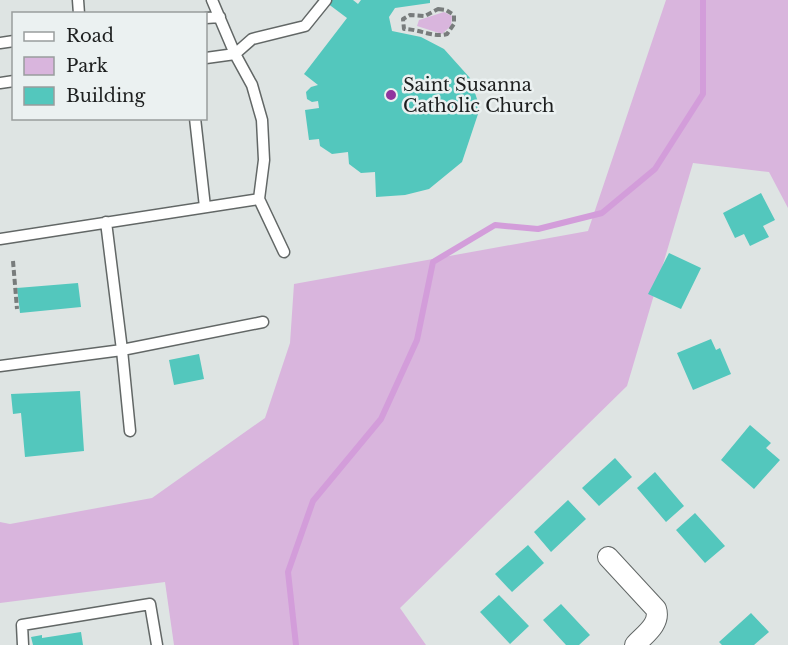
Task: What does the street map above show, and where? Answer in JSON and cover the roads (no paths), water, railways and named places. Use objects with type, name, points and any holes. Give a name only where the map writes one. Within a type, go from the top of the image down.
[{"type":"street","points":[[608,557],[656,609],[658,615],[656,622],[635,645]]},
{"type":"lane","points":[[212,0],[235,54],[252,85],[262,120],[264,160],[259,199],[284,252]]},
{"type":"lane","points":[[207,58],[235,54],[252,39],[304,27],[326,0]]},
{"type":"lane","points":[[207,18],[219,17]]},
{"type":"lane","points":[[195,120],[205,207]]},
{"type":"lane","points":[[0,239],[259,199]]},
{"type":"lane","points":[[106,222],[130,431]]},
{"type":"lane","points":[[0,366],[122,351],[262,322]]},
{"type":"lane","points":[[23,645],[21,625],[150,604],[157,645]]},
{"type":"waterway","points":[[296,645],[288,572],[313,501],[381,419],[417,340],[433,262],[495,225],[538,229],[602,213],[655,169],[703,94],[703,0]]},
{"type":"place","name":"Saint Susanna Catholic Church","points":[[391,95]]}]
